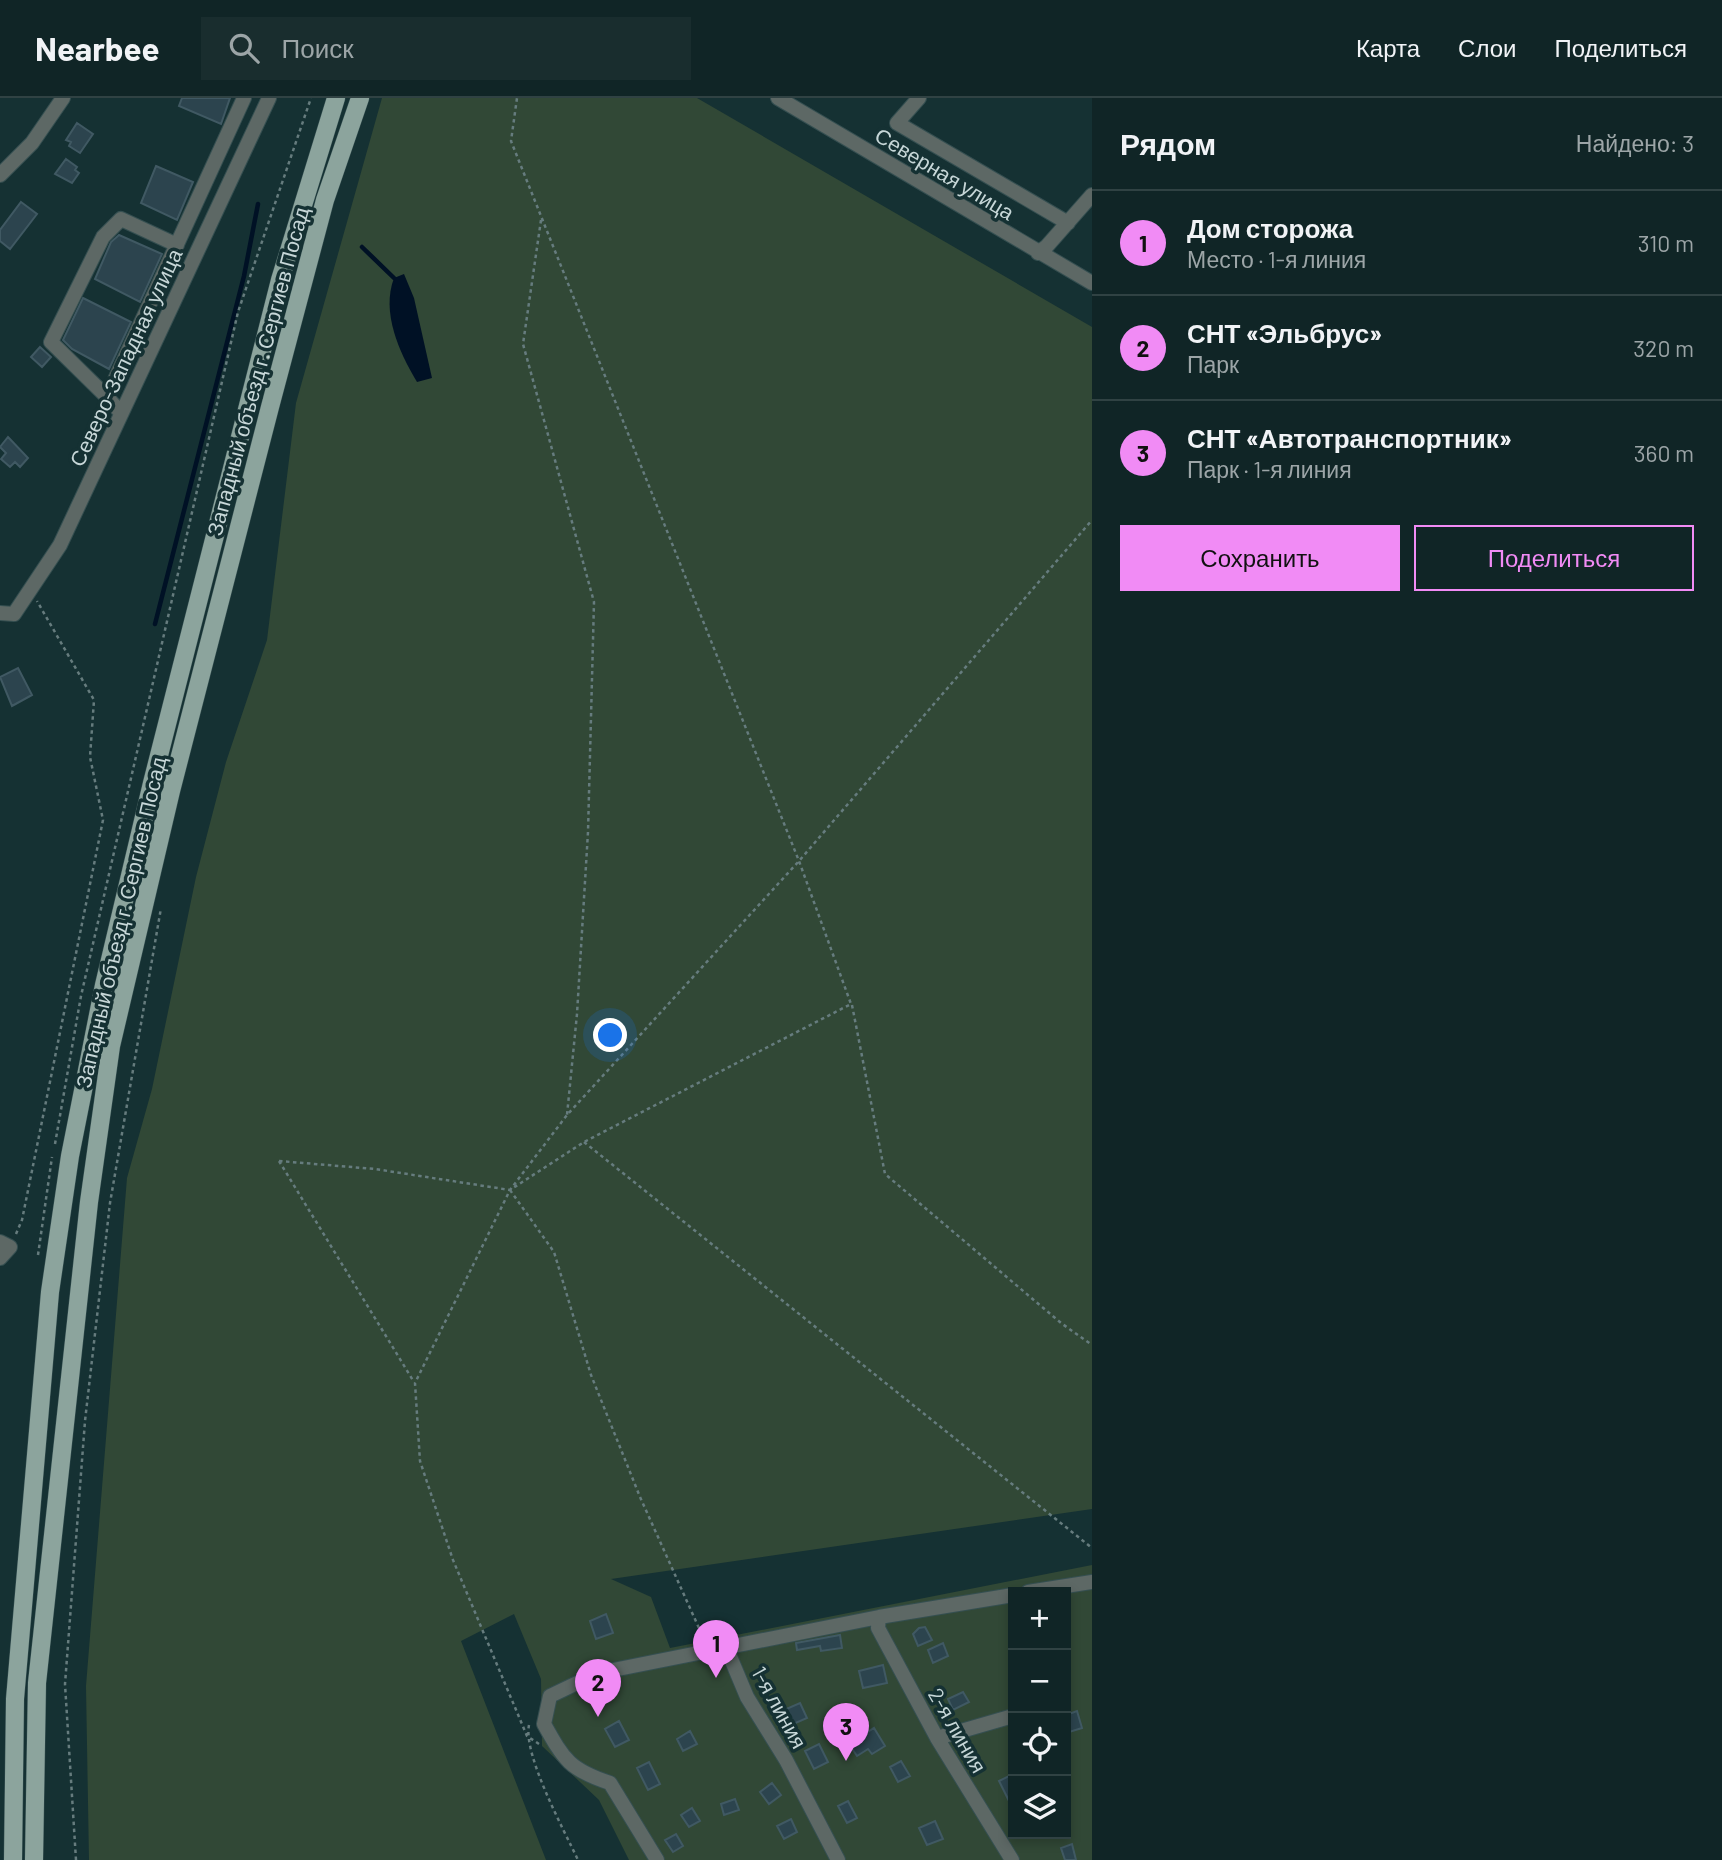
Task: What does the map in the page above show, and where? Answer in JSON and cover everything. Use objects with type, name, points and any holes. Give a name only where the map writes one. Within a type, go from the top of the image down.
[{"type":"main road","name":"Западный объезд г. Сергиев Посад","points":[[13,1860],[15,1699],[50,1292],[70,1156],[104,985],[159,757],[280,280],[336,98]]},
{"type":"main road","name":"Западный объезд г. Сергиев Посад","points":[[34,1860],[37,1683],[89,1202],[111,1046],[171,791],[297,303],[325,200],[360,98]]},
{"type":"street","points":[[0,173],[32,143],[63,98]]},
{"type":"street","points":[[107,397],[244,98]]},
{"type":"street","name":"Северо-Западная улица","points":[[0,613],[14,614],[60,545],[269,98]]},
{"type":"street","name":"Северная улица","points":[[778,98],[1092,283]]},
{"type":"street","points":[[919,98],[897,122],[1068,223]]},
{"type":"street","points":[[1038,253],[1092,195]]},
{"type":"street","points":[[121,413],[51,342],[103,237],[121,219],[177,245]]},
{"type":"street","points":[[0,1258],[5,1245]]},
{"type":"street","points":[[1060,1587],[1092,1582]]},
{"type":"street","points":[[657,1860],[610,1783],[582,1774],[563,1758],[544,1724],[550,1696],[598,1673],[879,1617],[1008,1596]]},
{"type":"street","name":"2-я линия","points":[[879,1617],[878,1628],[937,1738],[1012,1860]]},
{"type":"street","name":"1-я линия","points":[[726,1647],[747,1697],[786,1760],[838,1860]]},
{"type":"street","points":[[937,1738],[1008,1717]]},
{"type":"path","points":[[517,98],[511,141],[799,861],[852,1004],[885,1174],[1061,1323],[1092,1345]]},
{"type":"path","points":[[541,216],[523,344],[594,602],[587,832],[577,1014],[567,1115]]},
{"type":"path","points":[[415,1383],[510,1189],[567,1115],[799,861],[1092,520]]},
{"type":"path","points":[[5,1245],[22,1220],[103,820],[90,757],[94,700],[31,589]]},
{"type":"path","points":[[76,1860],[65,1684],[85,1422],[110,1202],[162,903]]},
{"type":"path","points":[[578,1860],[546,1791],[527,1736],[453,1560],[420,1461],[415,1383],[279,1161],[375,1169],[510,1189],[584,1142],[852,1004]]},
{"type":"path","points":[[584,1142],[1092,1548]]},
{"type":"path","points":[[510,1189],[554,1252],[591,1375],[640,1497],[709,1651]]},
{"type":"path","points":[[527,1736],[531,1716]]},
{"type":"path","points":[[527,1736],[563,1758]]},
{"type":"green space","points":[[382,98],[697,98],[1092,327],[1092,1509],[611,1579],[651,1597],[670,1648],[1092,1565],[1092,1860],[629,1860],[599,1800],[542,1746],[541,1679],[514,1614],[461,1641],[546,1860],[89,1860],[86,1686],[127,1178],[152,1089],[196,877],[226,762],[267,640],[296,403]]},
{"type":"water","points":[[404,274],[414,298],[432,378],[417,382],[398,345],[391,318],[394,278]]},
{"type":"building","points":[[182,98],[230,98],[221,124],[179,106]]},
{"type":"building","points":[[77,123],[93,134],[80,153],[69,146],[71,142],[66,140]]},
{"type":"building","points":[[66,159],[77,167],[75,170],[79,173],[72,183],[55,174]]},
{"type":"building","points":[[156,166],[193,182],[177,220],[141,203]]},
{"type":"building","points":[[21,202],[37,214],[10,249],[0,241],[0,230]]},
{"type":"building","points":[[119,235],[162,254],[140,302],[95,279],[111,242]]},
{"type":"building","points":[[83,298],[131,322],[109,369],[72,349],[63,340]]},
{"type":"building","points":[[40,347],[51,357],[42,367],[31,357]]},
{"type":"building","points":[[8,437],[28,458],[20,467],[15,462],[10,467],[1,459],[6,453],[0,447]]},
{"type":"building","points":[[18,668],[32,695],[12,706],[0,677]]},
{"type":"building","points":[[606,1614],[613,1633],[596,1639],[590,1621]]},
{"type":"building","points":[[925,1627],[932,1640],[918,1646],[913,1634],[919,1628]]},
{"type":"building","points":[[840,1635],[842,1648],[821,1651],[820,1646],[797,1650],[796,1643]]},
{"type":"building","points":[[943,1643],[948,1656],[933,1663],[928,1650]]},
{"type":"building","points":[[883,1665],[887,1683],[863,1688],[859,1671]]},
{"type":"building","points":[[963,1692],[969,1702],[953,1710],[948,1699]]},
{"type":"building","points":[[800,1703],[807,1718],[791,1725],[784,1710]]},
{"type":"building","points":[[1077,1711],[1082,1728],[1071,1731],[1071,1713]]},
{"type":"building","points":[[619,1721],[629,1740],[615,1747],[605,1729]]},
{"type":"building","points":[[874,1728],[885,1746],[872,1754],[868,1749],[857,1756],[849,1744]]},
{"type":"building","points":[[690,1731],[697,1744],[683,1751],[677,1739]]},
{"type":"building","points":[[819,1744],[828,1762],[814,1769],[805,1751]]},
{"type":"building","points":[[901,1761],[910,1776],[898,1782],[890,1767]]},
{"type":"building","points":[[649,1762],[660,1784],[648,1790],[637,1768]]},
{"type":"building","points":[[1008,1776],[1008,1799],[999,1781]]},
{"type":"building","points":[[772,1783],[781,1795],[769,1804],[760,1792]]},
{"type":"building","points":[[735,1799],[739,1810],[724,1815],[721,1804]]},
{"type":"building","points":[[848,1801],[857,1818],[847,1823],[838,1806]]},
{"type":"building","points":[[692,1808],[700,1821],[689,1827],[681,1815]]},
{"type":"building","points":[[791,1819],[797,1832],[784,1839],[777,1826]]},
{"type":"building","points":[[935,1821],[943,1839],[927,1845],[919,1828]]},
{"type":"building","points":[[676,1834],[683,1846],[673,1852],[665,1840]]},
{"type":"building","points":[[1072,1844],[1076,1860],[1065,1860],[1061,1848]]},
{"type":"waterway","points":[[155,624],[244,276],[258,204]]},
{"type":"waterway","points":[[362,247],[394,278]]},
{"type":"place","name":"Дом сторожа","points":[[716,1678]]},
{"type":"place","name":"СНТ «Эльбрус»","points":[[598,1717]]},
{"type":"place","name":"СНТ «Автотранспортник»","points":[[846,1761]]}]
